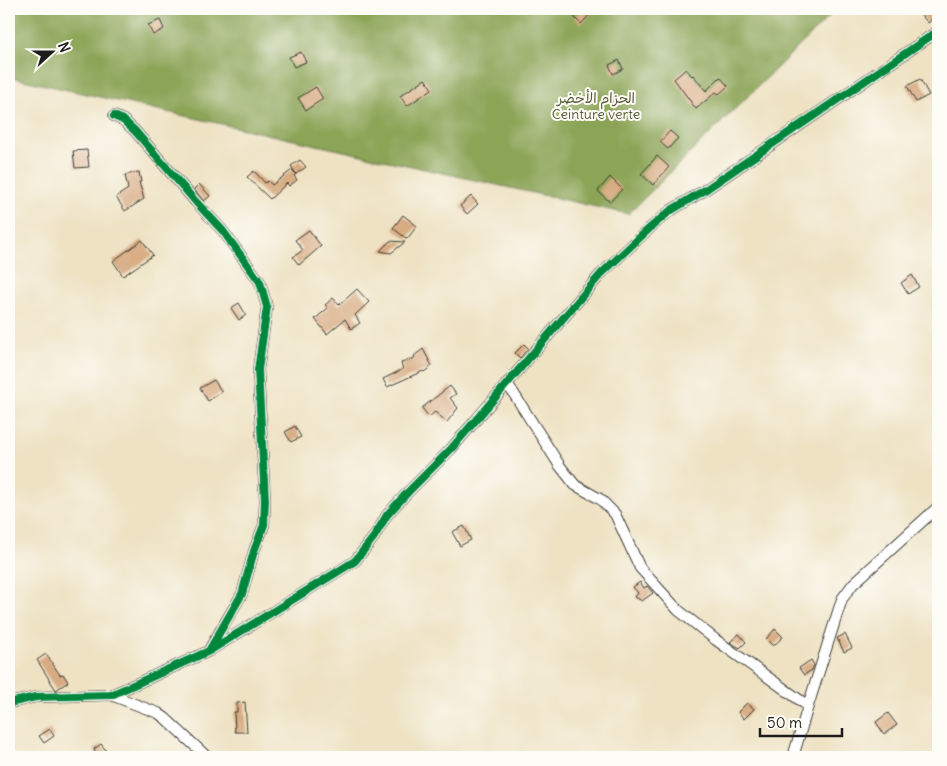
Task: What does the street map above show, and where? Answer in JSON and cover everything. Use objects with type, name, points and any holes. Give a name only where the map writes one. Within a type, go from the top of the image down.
[{"type":"street","points":[[9,703],[36,697],[112,694],[208,651],[354,561],[374,536],[387,515],[451,449],[602,274],[651,227],[670,211],[705,190],[938,31]]},
{"type":"street","points":[[114,116],[123,120],[136,131],[196,202],[223,230],[260,282],[266,307],[258,370],[265,500],[264,525],[242,594],[208,651]]},
{"type":"street","points":[[507,383],[560,466],[575,485],[600,498],[615,514],[640,568],[678,610],[716,640],[808,706]]},
{"type":"street","points":[[794,757],[842,599],[854,584],[938,508]]},
{"type":"street","points":[[112,694],[158,713],[207,757]]},
{"type":"green space","name":"الحزام الأخضر Ceinture verte","points":[[9,9],[837,9],[628,214],[9,77]]},
{"type":"building","points":[[582,9],[585,9],[590,14],[581,24],[574,17]]},
{"type":"building","points":[[916,9],[938,9],[938,14],[928,23]]},
{"type":"building","points":[[160,20],[164,29],[153,35],[148,25]]},
{"type":"building","points":[[301,52],[306,62],[294,67],[289,57]]},
{"type":"building","points":[[619,60],[623,69],[613,74],[609,65]]},
{"type":"building","points":[[686,69],[706,91],[720,77],[728,86],[719,94],[716,92],[696,109],[674,79]]},
{"type":"building","points":[[425,79],[432,89],[407,106],[400,96]]},
{"type":"building","points":[[920,79],[929,95],[916,102],[907,86]]},
{"type":"building","points":[[316,87],[323,99],[306,110],[298,98]]},
{"type":"building","points":[[670,131],[678,138],[668,149],[660,142]]},
{"type":"building","points":[[87,150],[89,167],[75,168],[73,151]]},
{"type":"building","points":[[657,156],[669,167],[653,185],[641,174]]},
{"type":"building","points":[[300,160],[306,167],[296,174],[291,166]]},
{"type":"building","points":[[292,170],[296,174],[294,176],[297,180],[289,186],[287,183],[270,199],[247,177],[254,171],[265,183],[268,181],[272,185]]},
{"type":"building","points":[[139,172],[141,182],[139,182],[144,199],[125,211],[116,197],[128,189],[125,175]]},
{"type":"building","points":[[610,177],[622,189],[610,202],[598,191]]},
{"type":"building","points":[[199,184],[210,196],[204,201],[194,189]]},
{"type":"building","points":[[471,196],[478,204],[467,214],[460,206]]},
{"type":"building","points":[[403,215],[417,226],[407,239],[393,228]]},
{"type":"building","points":[[309,230],[321,246],[299,265],[293,257],[303,250],[295,240]]},
{"type":"building","points":[[142,240],[153,255],[123,276],[113,261]]},
{"type":"building","points":[[390,241],[405,242],[391,253],[380,251]]},
{"type":"building","points":[[912,275],[919,287],[908,294],[901,283]]},
{"type":"building","points":[[357,289],[369,302],[355,315],[360,323],[351,329],[345,319],[327,334],[315,319],[328,308],[325,305],[333,298],[339,305]]},
{"type":"building","points":[[239,303],[246,315],[239,320],[231,308]]},
{"type":"building","points":[[524,344],[528,348],[520,358],[515,353]]},
{"type":"building","points":[[423,349],[432,366],[424,372],[387,387],[383,379],[403,369],[401,363],[415,358],[414,356]]},
{"type":"building","points":[[214,380],[222,392],[208,401],[200,388]]},
{"type":"building","points":[[450,386],[456,394],[450,398],[458,408],[447,422],[435,412],[429,417],[422,408]]},
{"type":"building","points":[[295,426],[301,437],[291,442],[285,432]]},
{"type":"building","points":[[464,526],[471,540],[460,546],[452,532]]},
{"type":"building","points":[[640,582],[644,588],[647,586],[653,593],[642,601],[635,597],[638,593],[633,587]]},
{"type":"building","points":[[775,629],[783,637],[773,646],[766,639]]},
{"type":"building","points":[[739,634],[746,642],[740,648],[730,642]]},
{"type":"building","points":[[845,634],[852,648],[844,652],[837,638]]},
{"type":"building","points":[[46,654],[60,675],[63,674],[68,682],[56,690],[37,660]]},
{"type":"building","points":[[811,660],[814,665],[812,670],[804,675],[799,668]]},
{"type":"building","points":[[245,702],[247,732],[235,732],[234,712],[237,712],[237,703]]},
{"type":"building","points":[[747,703],[754,709],[744,719],[738,712]]},
{"type":"building","points":[[888,713],[897,725],[884,734],[876,722]]},
{"type":"building","points":[[50,729],[54,736],[44,743],[39,736]]},
{"type":"building","points":[[101,744],[111,757],[97,757],[94,749]]},
{"type":"cycle path","points":[[9,703],[36,697],[111,695],[209,651],[355,561],[374,537],[387,515],[451,449],[601,274],[651,227],[670,211],[705,190],[938,31]]},
{"type":"cycle path","points":[[114,116],[123,120],[135,131],[223,231],[260,282],[267,307],[258,370],[265,500],[264,525],[254,551],[242,594],[210,649]]}]
